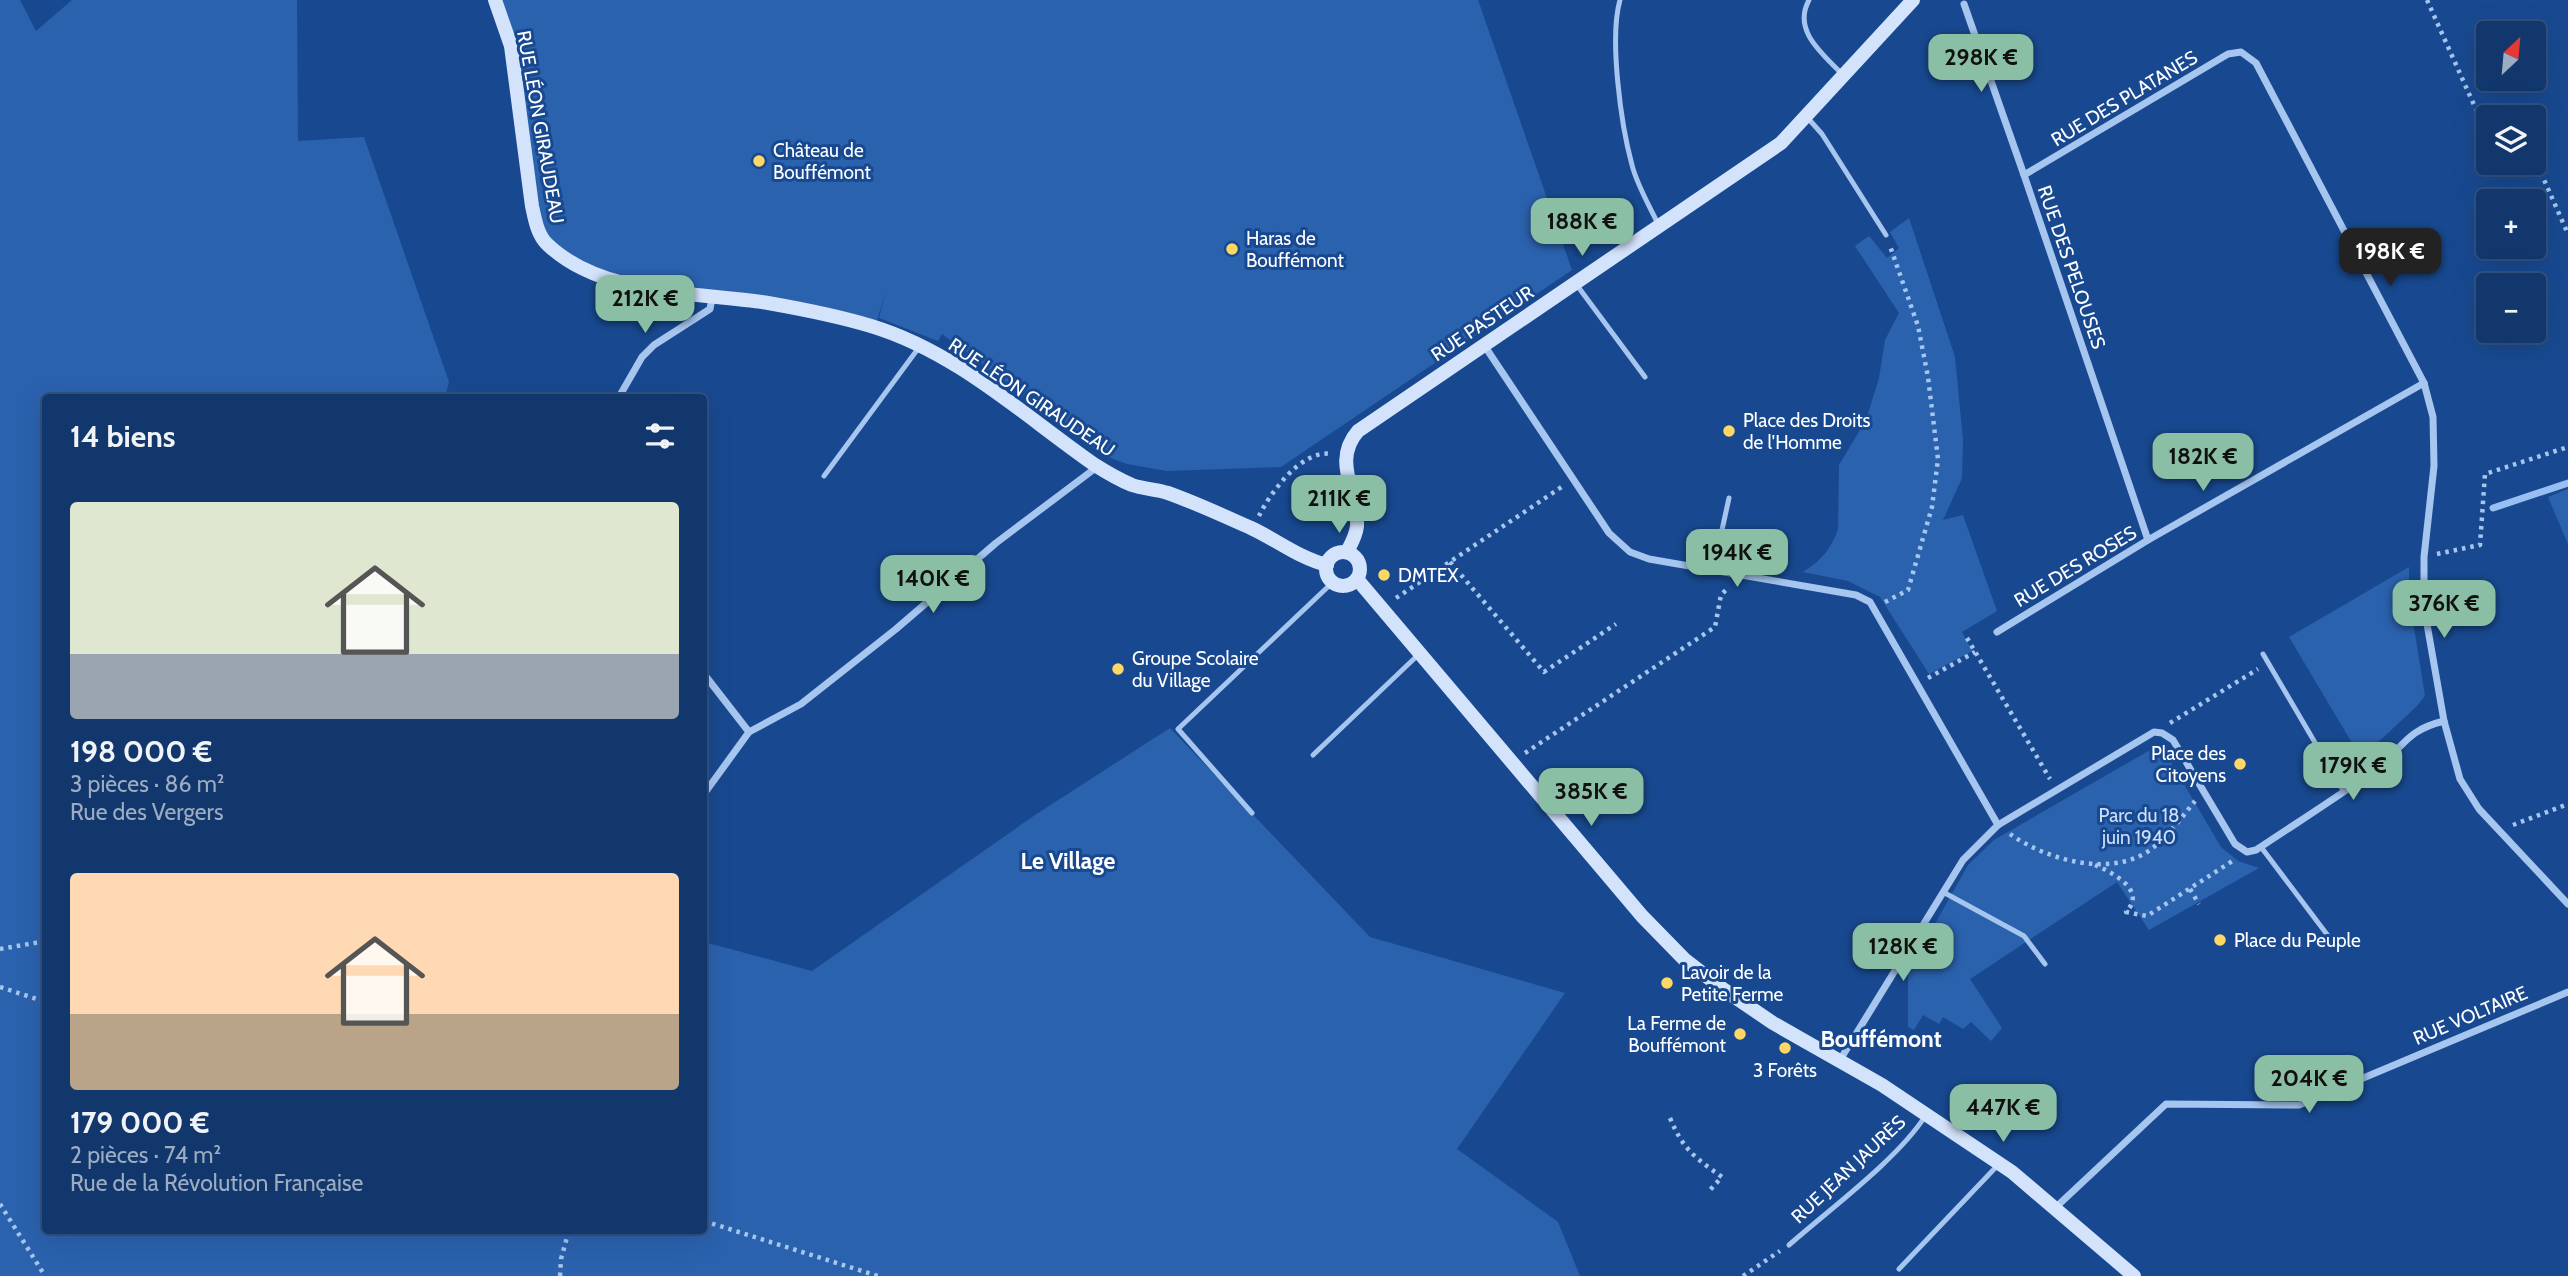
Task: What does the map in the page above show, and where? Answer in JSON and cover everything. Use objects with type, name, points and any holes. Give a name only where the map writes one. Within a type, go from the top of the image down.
[{"type":"street","name":"RUE LÉON GIRAUDEAU","points":[[495,0],[510,46],[538,232],[546,243],[566,258],[603,277],[622,283],[712,298],[768,303],[875,327],[920,346],[971,374],[1098,467],[1132,485],[1171,495],[1253,529],[1298,554],[1327,565]]},
{"type":"street","name":"RUE PASTEUR","points":[[1345,457],[1348,446],[1358,431],[1781,143],[1913,0]]},
{"type":"street","name":"RUE DES PELOUSES","points":[[1964,4],[2148,540]]},
{"type":"street","name":"RUE DES PLATANES","points":[[2024,175],[2228,54],[2241,52],[2256,62],[2424,383]]},
{"type":"street","points":[[621,394],[642,357],[654,345],[710,309],[712,298]]},
{"type":"street","points":[[1484,345],[1609,533],[1630,552],[1649,559],[1865,598],[1874,607],[1998,825]]},
{"type":"street","points":[[2424,383],[2433,416],[2434,466],[2424,559],[2424,607],[2444,721],[2460,779],[2479,809],[2568,904]]},
{"type":"street","name":"RUE DES ROSES","points":[[1997,632],[2148,540],[2424,383]]},
{"type":"street","points":[[1345,457],[1357,525],[1356,535],[1347,552]]},
{"type":"street","points":[[707,790],[749,732],[801,704],[896,629],[996,543],[1098,467]]},
{"type":"street","points":[[1347,552],[1357,558],[1360,569],[1357,579],[1346,586],[1333,582],[1327,574],[1327,565],[1337,553],[1347,552]]},
{"type":"street","points":[[1357,579],[1642,916],[1684,958],[1773,1023],[1840,1060],[2000,1163],[2134,1276]]},
{"type":"street","points":[[707,678],[749,732]]},
{"type":"street","points":[[1840,1060],[1963,860],[1998,825],[2154,732],[2162,733],[2173,740],[2235,844],[2247,852],[2261,847],[2344,792],[2378,767],[2417,730],[2444,721]]},
{"type":"street","name":"RUE VOLTAIRE","points":[[2055,1208],[2166,1104],[2299,1105],[2568,992]]},
{"type":"lane","points":[[1620,0],[1615,16],[1620,103],[1632,167],[1659,226]]},
{"type":"lane","points":[[1809,0],[1802,18],[1807,33],[1812,43],[1843,75]]},
{"type":"lane","points":[[1806,116],[1822,134],[1886,235]]},
{"type":"lane","points":[[1575,284],[1644,377]]},
{"type":"lane","points":[[824,476],[920,346]]},
{"type":"lane","points":[[1713,571],[1728,498]]},
{"type":"lane","points":[[1252,813],[1178,729],[1333,582]]},
{"type":"lane","points":[[1313,755],[1419,654]]},
{"type":"lane","points":[[2263,654],[2344,792]]},
{"type":"lane","points":[[2261,847],[2338,948]]},
{"type":"lane","points":[[1943,892],[2024,936],[2045,964]]},
{"type":"lane","name":"RUE JEAN JAURÈS","points":[[1790,1244],[1883,1163],[1916,1130],[1926,1115]]},
{"type":"lane","points":[[1899,1269],[2000,1163]]},
{"type":"path","points":[[2427,0],[2476,109]]},
{"type":"path","points":[[2542,175],[2568,234]]},
{"type":"path","points":[[1874,607],[1908,590],[1932,507],[1938,459],[1932,398],[1917,326],[1886,235]]},
{"type":"path","points":[[2424,559],[2480,545],[2485,474],[2568,447]]},
{"type":"path","points":[[1253,529],[1271,493],[1307,460],[1322,453],[1345,457]]},
{"type":"path","points":[[1381,608],[1573,479]]},
{"type":"path","points":[[1450,562],[1544,672],[1616,624]]},
{"type":"path","points":[[1512,762],[1715,627],[1721,595],[1730,586],[1733,574]]},
{"type":"path","points":[[1967,638],[2057,790]]},
{"type":"path","points":[[1918,683],[1975,652]]},
{"type":"path","points":[[2154,732],[2268,662]]},
{"type":"path","points":[[1998,825],[2020,841],[2069,860],[2092,864],[2121,862],[2147,852],[2170,832],[2204,792]]},
{"type":"path","points":[[2499,831],[2568,804]]},
{"type":"path","points":[[2092,864],[2124,881],[2132,895],[2130,907],[2126,912],[2147,916],[2247,852]]},
{"type":"path","points":[[2190,889],[2199,904]]},
{"type":"path","points":[[0,948],[42,942]]},
{"type":"path","points":[[0,986],[42,1001]]},
{"type":"path","points":[[1670,1118],[1680,1142],[1721,1177],[1710,1190]]},
{"type":"path","points":[[0,1204],[46,1276]]},
{"type":"path","points":[[707,1222],[878,1276]]},
{"type":"path","points":[[560,1276],[561,1259],[568,1234]]},
{"type":"path","points":[[1743,1276],[1790,1244]]},
{"type":"green space","points":[[0,0],[20,0],[36,31],[72,0],[297,0],[298,141],[364,137],[449,382],[446,394],[42,394],[42,1234],[707,1234],[707,943],[812,971],[1035,815],[1170,728],[1370,937],[1565,993],[1457,1149],[1558,1222],[1580,1276],[0,1276]]},
{"type":"green space","name":"Haras de Bouffémont","points":[[495,0],[1478,0],[1572,270],[1281,467],[1167,471],[1127,464],[1103,455],[942,334],[938,341],[879,318],[886,291],[875,327],[593,274],[538,232],[511,46]]},
{"type":"green space","points":[[1909,218],[1955,357],[1963,440],[1962,478],[1943,520],[1963,515],[1997,611],[1962,632],[1972,651],[1929,674],[1880,597],[1848,581],[1803,572],[1825,554],[1838,529],[1839,465],[1866,420],[1879,378],[1885,340],[1899,313],[1855,246],[1869,236],[1887,258],[1899,248],[1890,232]]},
{"type":"green space","points":[[2568,489],[2568,544],[2548,497]]},
{"type":"green space","points":[[2409,567],[2409,596],[2425,696],[2361,758],[2289,637]]},
{"type":"green space","name":"Parc du 18 juin 1940","points":[[2157,746],[2162,747],[2221,847],[2238,861],[2259,868],[2149,930],[2117,882],[1970,979],[2002,1028],[1991,1041],[1971,1022],[1963,1029],[1943,1017],[1939,1024],[1923,1015],[1914,1030],[1908,1027],[1908,972],[1968,865],[1994,840]]},
{"type":"waterway","points":[[2493,508],[2568,483]]},
{"type":"place","name":"Château de Bouffémont","points":[[759,161]]},
{"type":"place","name":"Haras de Bouffémont","points":[[1232,249]]},
{"type":"place","name":"Place des Droits de l'Homme","points":[[1729,431]]},
{"type":"place","name":"DMTEX","points":[[1384,575]]},
{"type":"place","name":"Groupe Scolaire du Village","points":[[1118,669]]},
{"type":"place","name":"Place des Citoyens","points":[[2240,764]]},
{"type":"place","name":"Place du Peuple","points":[[2220,940]]},
{"type":"place","name":"Lavoir de la Petite Ferme","points":[[1667,983]]},
{"type":"place","name":"La Ferme de Bouffémont","points":[[1740,1034]]},
{"type":"place","name":"3 Forêts","points":[[1785,1048]]},
{"type":"district","name":"Le Village","points":[[1068,861]]},
{"type":"district","name":"Bouffémont","points":[[1881,1039]]}]
